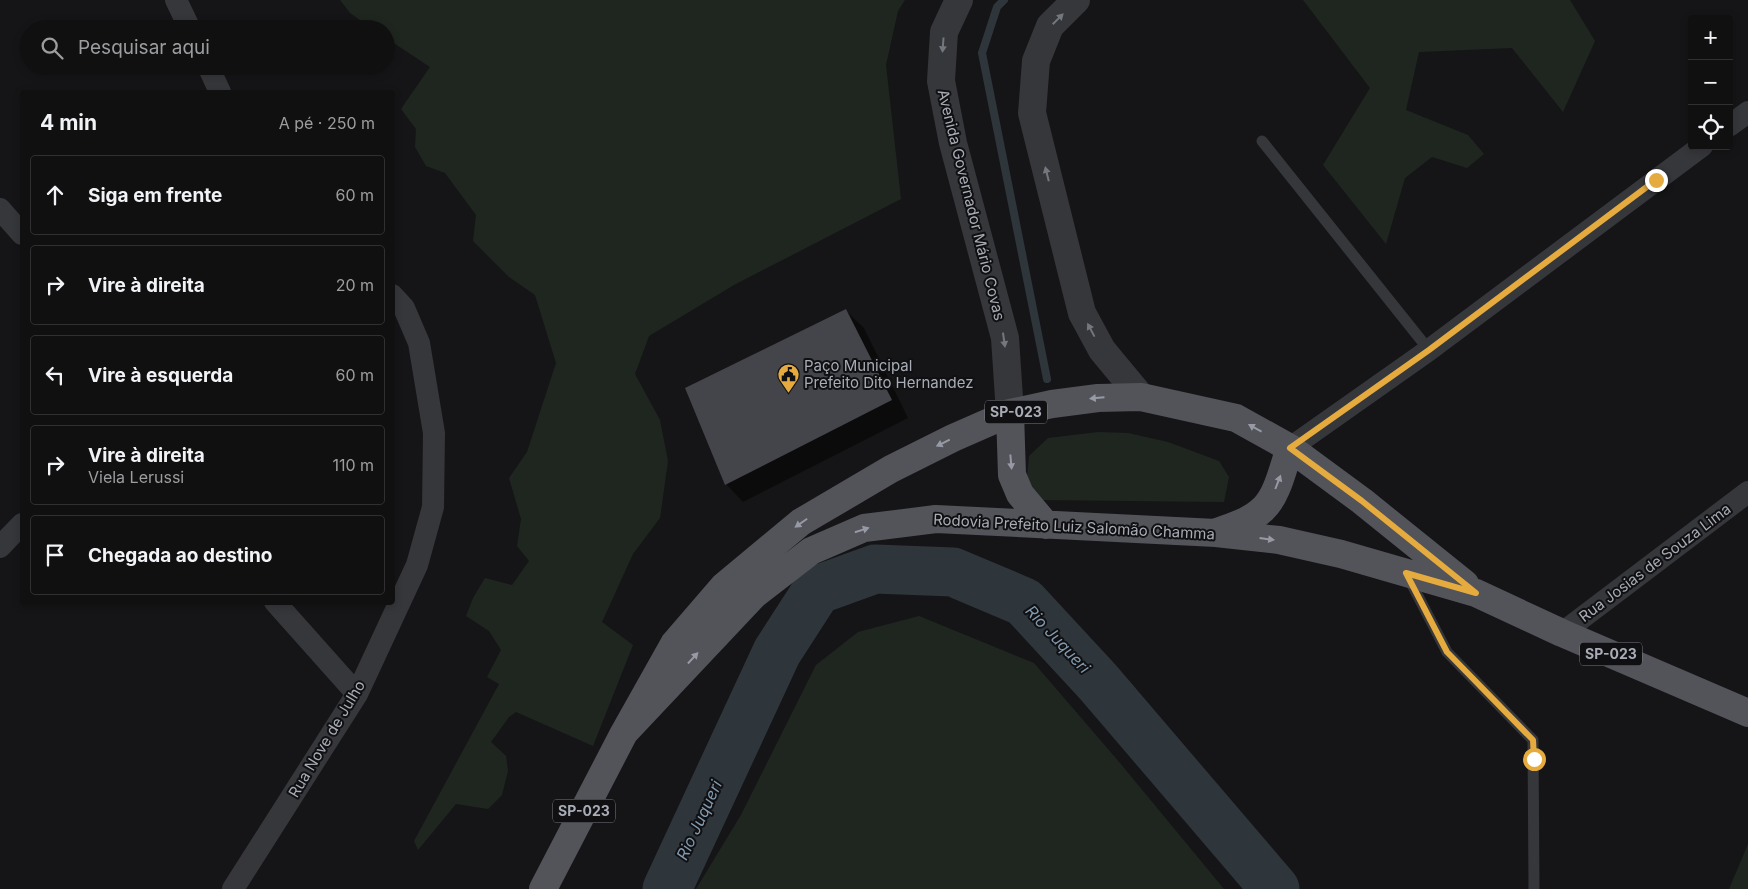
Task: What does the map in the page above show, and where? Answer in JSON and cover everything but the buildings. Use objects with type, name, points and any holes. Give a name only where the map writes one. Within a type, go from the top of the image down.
[{"type":"main road","name":"Rodovia Prefeito Luiz Salomão Chamma","points":[[543,889],[624,733],[674,644],[724,586],[801,522],[891,469],[953,438],[1010,413],[1052,404],[1098,398],[1141,397],[1236,418],[1290,448],[1362,501],[1476,593]]},
{"type":"main road","name":"SP-023","points":[[1010,413],[1012,475],[1020,494],[1046,525]]},
{"type":"main road","name":"SP-023","points":[[1216,533],[1245,521],[1263,509],[1273,496],[1290,448]]},
{"type":"main road","name":"Rodovia Prefeito Luiz Salomão Chamma","points":[[624,733],[754,594],[811,551],[864,528],[936,519],[1216,533],[1279,540],[1340,554],[1476,593],[1562,633],[1748,713]]},
{"type":"street","points":[[176,0],[186,20]]},
{"type":"street","name":"Avenida Governador Mário Covas","points":[[959,0],[944,32],[940,81],[953,143],[1005,338],[1010,413]]},
{"type":"street","points":[[1076,0],[1050,26],[1036,61],[1032,113],[1082,313],[1102,350],[1141,397]]},
{"type":"street","points":[[212,75],[219,90]]},
{"type":"street","points":[[1733,123],[1748,112]]},
{"type":"street","points":[[1290,448],[1429,350],[1697,150]]},
{"type":"street","points":[[0,209],[20,232]]},
{"type":"street","name":"Rua Nove de Julho","points":[[233,889],[357,694],[417,565],[433,507],[434,433],[419,342],[404,308],[395,298]]},
{"type":"street","name":"Rua Josias de Souza Lima","points":[[1562,633],[1748,492]]},
{"type":"street","points":[[0,547],[20,526]]},
{"type":"street","points":[[277,605],[357,694]]},
{"type":"lane","points":[[1262,142],[1429,350]]},
{"type":"lane","points":[[1406,573],[1447,652],[1533,740],[1534,889]]},
{"type":"shaded area","points":[[340,0],[905,0],[898,11],[886,65],[901,199],[734,285],[649,336],[635,374],[660,420],[668,461],[660,518],[633,554],[602,622],[633,645],[593,746],[516,712],[509,717],[491,742],[506,756],[508,771],[502,795],[488,809],[456,804],[418,850],[414,841],[499,684],[487,677],[501,650],[489,631],[466,616],[473,598],[485,578],[512,585],[529,561],[517,546],[521,519],[509,478],[527,452],[556,363],[535,295],[509,277],[473,241],[476,215],[445,173],[426,166],[415,147],[416,129],[401,109],[430,67],[395,44],[395,20],[360,20],[350,13]]},
{"type":"shaded area","points":[[1303,0],[1570,0],[1595,41],[1563,112],[1512,48],[1419,52],[1406,110],[1468,135],[1484,154],[1467,168],[1432,157],[1405,178],[1386,244],[1323,165],[1370,88]]},
{"type":"shaded area","points":[[1098,432],[1128,433],[1168,442],[1219,461],[1229,477],[1224,502],[1039,500],[1027,478],[1029,456],[1048,438]]},
{"type":"shaded area","points":[[919,616],[1034,663],[1224,889],[696,889],[741,815],[816,665],[858,632]]},
{"type":"shaded area","points":[[1748,844],[1748,889],[1729,889]]},
{"type":"waterway","points":[[1004,0],[997,7],[982,53],[1047,379]]},
{"type":"waterway","name":"Rio Juqueri","points":[[667,889],[777,652],[817,590],[875,569],[953,572],[1024,602],[1098,682],[1275,889]]},
{"type":"place","name":"Paço Municipal Prefeito Dito Hernandez","points":[[788,394]]},
{"type":"route","points":[[1534,759],[1533,740],[1447,652],[1406,573],[1476,593],[1362,501],[1290,448],[1429,350],[1656,180]]}]
